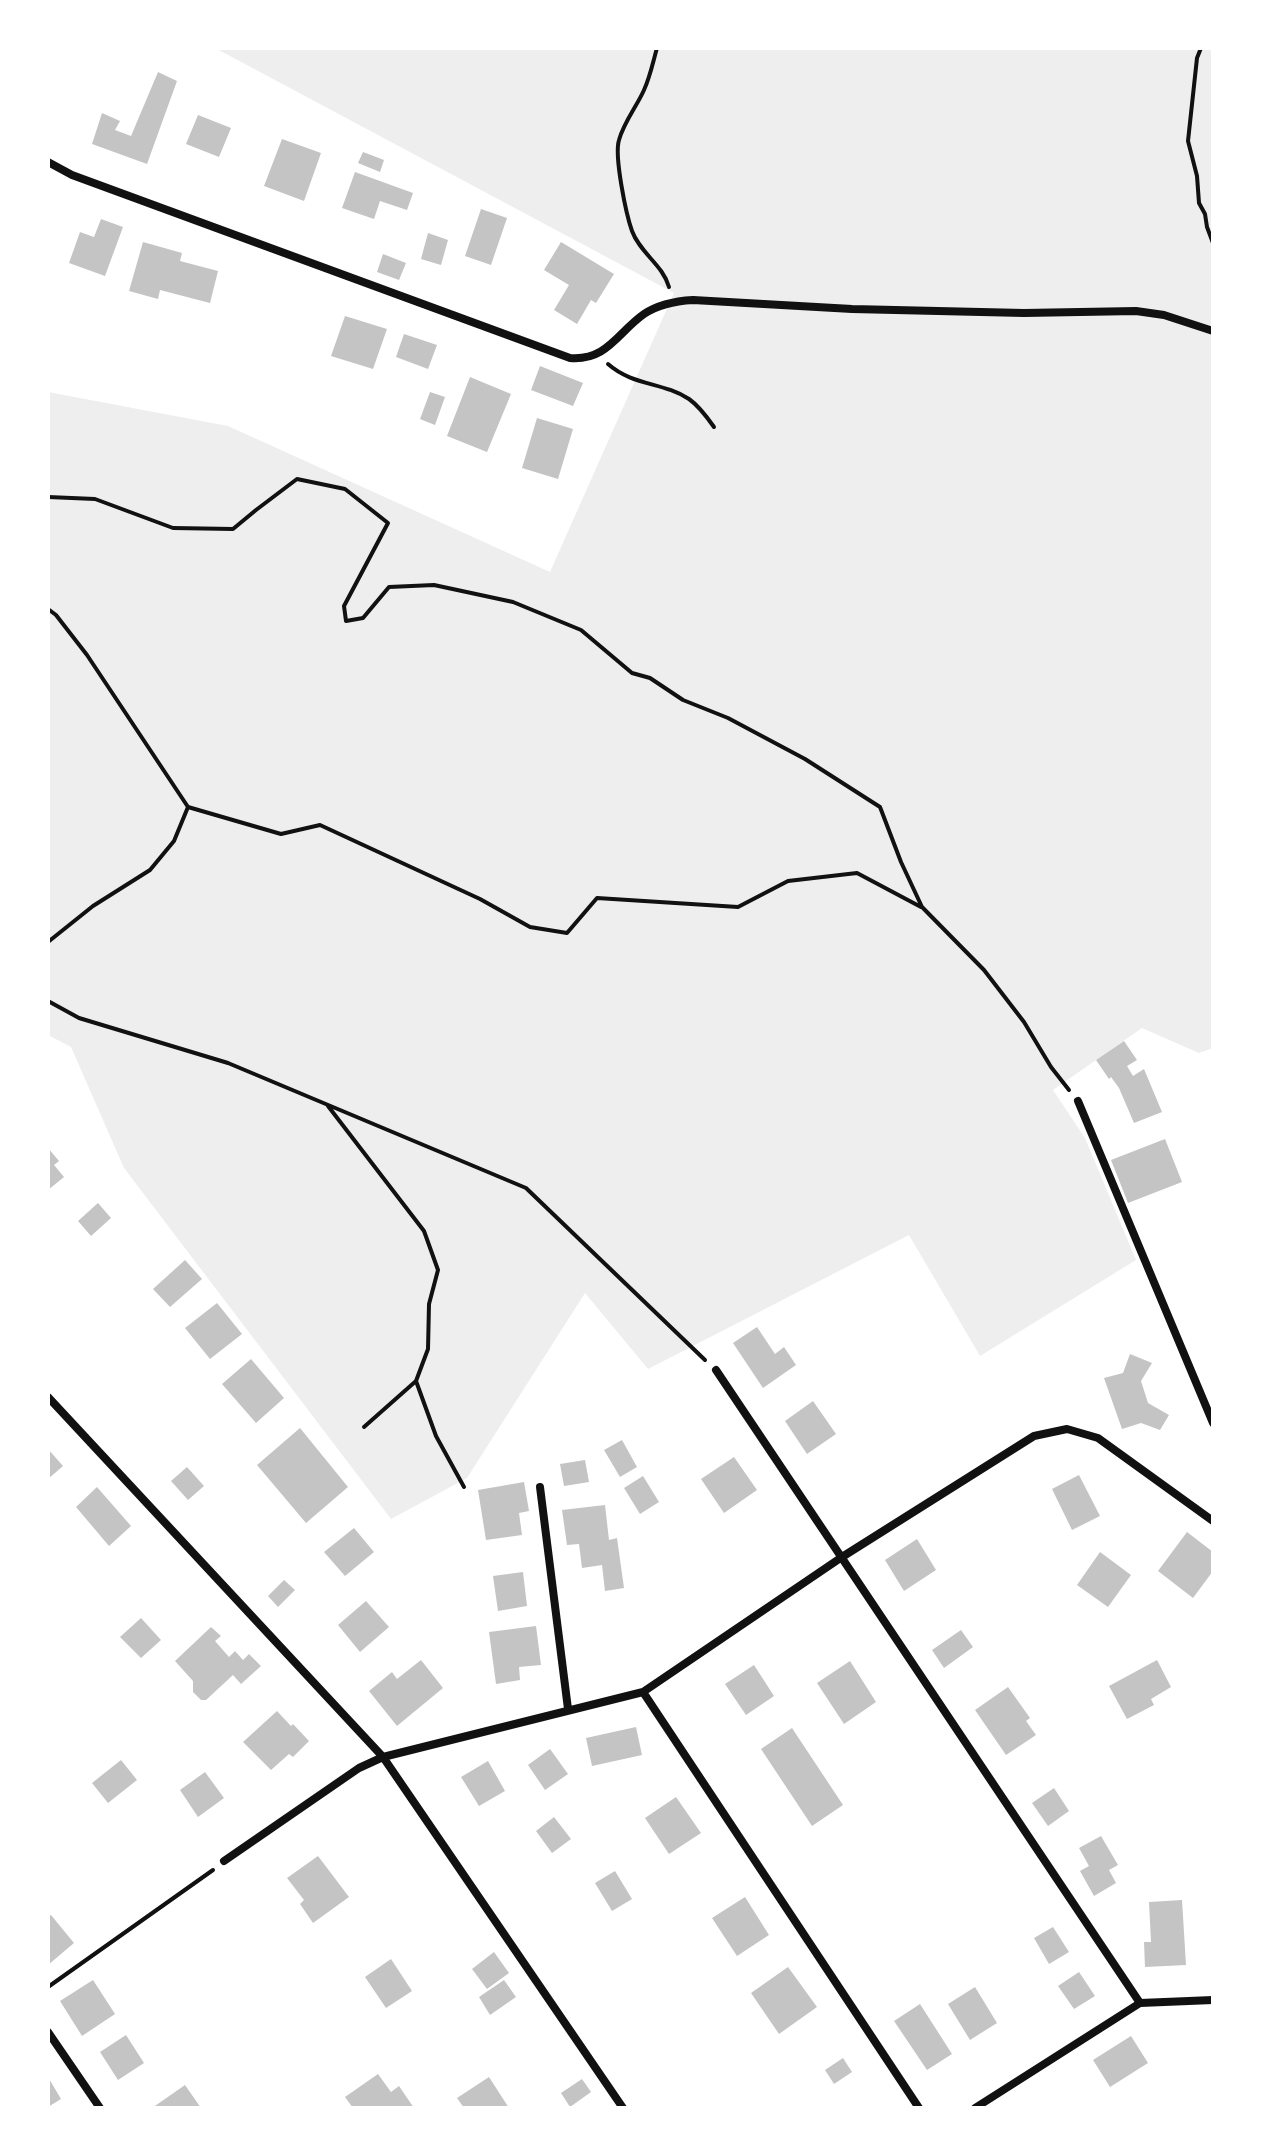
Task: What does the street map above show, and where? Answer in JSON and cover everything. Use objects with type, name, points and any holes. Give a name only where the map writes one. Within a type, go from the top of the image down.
[{"type":"street","points":[[48,162],[72,175],[563,356],[584,358],[597,354],[641,316],[666,304],[693,300],[852,309],[1024,313],[1136,311],[1164,315],[1213,331]]},
{"type":"street","points":[[1078,1101],[1213,1423]]},
{"type":"street","points":[[716,1370],[1140,2003]]},
{"type":"street","points":[[48,1397],[383,1757],[623,2108]]},
{"type":"street","points":[[224,1861],[359,1768],[383,1757],[643,1692],[842,1557],[1034,1436],[1067,1429],[1098,1438],[1213,1521]]},
{"type":"street","points":[[540,1487],[568,1709]]},
{"type":"street","points":[[643,1692],[919,2108]]},
{"type":"street","points":[[975,2108],[1140,2003],[1213,2000]]},
{"type":"street","points":[[48,2032],[100,2108]]},
{"type":"path","points":[[657,48],[646,88],[618,140],[617,152],[630,226],[639,245],[667,279],[670,297],[666,304]]},
{"type":"path","points":[[1201,48],[1197,58],[1188,141],[1197,176],[1199,203],[1213,243]]},
{"type":"path","points":[[597,354],[618,373],[689,399],[714,427]]},
{"type":"path","points":[[48,497],[95,499],[173,528],[233,529],[297,479],[345,489],[388,523],[344,606],[346,621],[363,618],[389,587],[434,585],[513,602],[581,630],[632,673],[650,678],[683,700],[728,718],[805,759],[880,807],[922,907],[992,981],[1078,1101]]},
{"type":"path","points":[[48,609],[87,655],[188,807],[281,834],[320,825],[480,899],[530,927],[567,933],[597,898],[738,907],[788,881],[857,873],[922,907]]},
{"type":"path","points":[[48,942],[93,906],[150,870],[174,841],[188,807]]},
{"type":"path","points":[[48,1001],[79,1018],[228,1063],[526,1188],[716,1370]]},
{"type":"path","points":[[326,1104],[424,1231],[438,1270],[429,1304],[428,1349],[416,1381],[364,1427]]},
{"type":"path","points":[[416,1381],[436,1436],[464,1487]]},
{"type":"path","points":[[48,1987],[224,1861]]},
{"type":"shaded area","points":[[215,48],[1213,48],[1213,1048],[1199,1053],[1142,1028],[1053,1090],[1085,1138],[1136,1260],[980,1356],[909,1235],[648,1369],[585,1293],[467,1478],[391,1519],[124,1168],[71,1047],[48,1035],[48,392],[228,426],[550,572],[674,293]]},
{"type":"building","points":[[158,72],[177,81],[147,164],[92,144],[102,113],[120,121],[115,130],[131,136]]},
{"type":"building","points":[[198,115],[231,128],[219,157],[186,144]]},
{"type":"building","points":[[282,139],[321,153],[304,201],[264,186]]},
{"type":"building","points":[[363,152],[384,160],[380,172],[358,163]]},
{"type":"building","points":[[355,172],[413,193],[407,210],[380,201],[374,219],[342,208]]},
{"type":"building","points":[[481,209],[507,218],[491,265],[465,256]]},
{"type":"building","points":[[101,219],[123,227],[105,276],[69,263],[80,232],[94,237]]},
{"type":"building","points":[[428,233],[448,240],[441,265],[421,259]]},
{"type":"building","points":[[143,242],[182,253],[180,261],[218,271],[210,303],[160,290],[158,299],[129,291]]},
{"type":"building","points":[[561,242],[614,274],[596,303],[591,300],[577,324],[554,310],[569,285],[544,270]]},
{"type":"building","points":[[383,254],[406,263],[399,280],[377,272]]},
{"type":"building","points":[[345,316],[387,329],[373,369],[331,356]]},
{"type":"building","points":[[404,334],[437,345],[428,369],[396,357]]},
{"type":"building","points":[[540,366],[583,383],[573,406],[531,390]]},
{"type":"building","points":[[470,377],[511,394],[487,452],[447,436]]},
{"type":"building","points":[[430,392],[445,397],[435,425],[420,419]]},
{"type":"building","points":[[537,418],[573,429],[558,479],[522,468]]},
{"type":"building","points":[[1124,1041],[1137,1060],[1127,1066],[1133,1076],[1144,1069],[1162,1112],[1134,1123],[1119,1088],[1096,1060]]},
{"type":"building","points":[[1165,1139],[1182,1182],[1128,1203],[1111,1160]]},
{"type":"building","points":[[48,1148],[59,1161],[54,1165],[64,1177],[48,1190]]},
{"type":"building","points":[[98,1203],[111,1218],[91,1236],[78,1221]]},
{"type":"building","points":[[185,1260],[202,1279],[170,1307],[153,1289]]},
{"type":"building","points":[[217,1303],[242,1334],[210,1359],[185,1328]]},
{"type":"building","points":[[757,1327],[775,1354],[784,1347],[796,1365],[763,1388],[733,1343]]},
{"type":"building","points":[[1130,1354],[1152,1363],[1141,1381],[1148,1403],[1169,1415],[1160,1430],[1141,1423],[1122,1429],[1104,1378],[1123,1373]]},
{"type":"building","points":[[251,1359],[284,1398],[256,1423],[222,1384]]},
{"type":"building","points":[[813,1401],[836,1434],[807,1454],[785,1421]]},
{"type":"building","points":[[300,1428],[348,1487],[306,1523],[257,1465]]},
{"type":"building","points":[[622,1440],[637,1467],[620,1477],[604,1450]]},
{"type":"building","points":[[48,1449],[63,1466],[48,1479]]},
{"type":"building","points":[[734,1457],[757,1490],[724,1513],[701,1479]]},
{"type":"building","points":[[585,1460],[589,1482],[564,1486],[560,1464]]},
{"type":"building","points":[[187,1467],[204,1486],[188,1500],[171,1481]]},
{"type":"building","points":[[1079,1475],[1100,1516],[1072,1530],[1052,1489]]},
{"type":"building","points":[[643,1476],[659,1502],[640,1514],[624,1488]]},
{"type":"building","points":[[524,1482],[529,1511],[519,1513],[522,1535],[486,1540],[478,1490]]},
{"type":"building","points":[[97,1487],[131,1526],[109,1546],[76,1507]]},
{"type":"building","points":[[605,1505],[609,1540],[617,1538],[624,1588],[605,1591],[602,1565],[582,1568],[579,1544],[567,1545],[562,1510]]},
{"type":"building","points":[[354,1528],[374,1552],[345,1576],[324,1552]]},
{"type":"building","points":[[1187,1532],[1213,1552],[1213,1571],[1193,1598],[1158,1571]]},
{"type":"building","points":[[917,1539],[936,1570],[904,1591],[885,1560]]},
{"type":"building","points":[[1100,1552],[1131,1575],[1108,1607],[1077,1585]]},
{"type":"building","points":[[523,1572],[527,1606],[498,1611],[493,1576]]},
{"type":"building","points":[[284,1580],[295,1590],[278,1607],[268,1596]]},
{"type":"building","points":[[366,1601],[389,1627],[360,1652],[338,1625]]},
{"type":"building","points":[[141,1618],[161,1640],[141,1658],[120,1637]]},
{"type":"building","points":[[536,1626],[541,1665],[519,1667],[520,1680],[496,1684],[489,1632]]},
{"type":"building","points":[[211,1627],[221,1636],[215,1641],[229,1657],[235,1651],[243,1660],[249,1654],[261,1666],[241,1684],[233,1675],[206,1700],[201,1700],[193,1692],[193,1681],[175,1661]]},
{"type":"building","points":[[961,1630],[973,1647],[944,1668],[932,1650]]},
{"type":"building","points":[[421,1660],[443,1688],[397,1726],[369,1691],[392,1672],[397,1679]]},
{"type":"building","points":[[1157,1660],[1171,1687],[1151,1699],[1154,1705],[1127,1719],[1109,1686]]},
{"type":"building","points":[[850,1661],[876,1702],[844,1724],[817,1683]]},
{"type":"building","points":[[754,1665],[774,1696],[746,1715],[725,1684]]},
{"type":"building","points":[[1008,1687],[1030,1718],[1026,1721],[1036,1735],[1006,1755],[975,1710]]},
{"type":"building","points":[[277,1711],[309,1741],[293,1757],[289,1754],[271,1770],[243,1742]]},
{"type":"building","points":[[636,1727],[642,1755],[592,1766],[586,1738]]},
{"type":"building","points":[[792,1728],[843,1805],[812,1826],[761,1749]]},
{"type":"building","points":[[550,1749],[568,1774],[545,1790],[528,1765]]},
{"type":"building","points":[[121,1760],[137,1780],[108,1803],[92,1783]]},
{"type":"building","points":[[488,1761],[505,1791],[479,1806],[461,1777]]},
{"type":"building","points":[[205,1772],[224,1798],[198,1817],[180,1790]]},
{"type":"building","points":[[1054,1788],[1069,1811],[1048,1826],[1032,1803]]},
{"type":"building","points":[[676,1797],[701,1833],[669,1854],[645,1818]]},
{"type":"building","points":[[554,1817],[571,1839],[552,1853],[536,1831]]},
{"type":"building","points":[[1101,1836],[1118,1865],[1109,1870],[1116,1883],[1094,1896],[1080,1871],[1089,1866],[1079,1848]]},
{"type":"building","points":[[318,1856],[349,1897],[313,1923],[300,1904],[304,1900],[287,1878]]},
{"type":"building","points":[[615,1871],[632,1899],[612,1911],[595,1883]]},
{"type":"building","points":[[745,1897],[769,1935],[737,1956],[712,1918]]},
{"type":"building","points":[[1182,1900],[1186,1965],[1145,1967],[1144,1942],[1151,1942],[1149,1902]]},
{"type":"building","points":[[51,1915],[74,1943],[48,1965],[48,1917]]},
{"type":"building","points":[[1053,1927],[1069,1952],[1049,1964],[1034,1938]]},
{"type":"building","points":[[494,1952],[509,1973],[487,1989],[472,1969]]},
{"type":"building","points":[[391,1959],[412,1991],[386,2008],[365,1977]]},
{"type":"building","points":[[788,1967],[817,2007],[779,2034],[751,1993]]},
{"type":"building","points":[[1079,1972],[1095,1996],[1074,2009],[1058,1986]]},
{"type":"building","points":[[93,1980],[115,2014],[82,2036],[60,2001]]},
{"type":"building","points":[[504,1980],[516,1997],[490,2015],[479,1997]]},
{"type":"building","points":[[975,1987],[997,2023],[970,2040],[948,2004]]},
{"type":"building","points":[[920,2004],[952,2054],[927,2070],[894,2021]]},
{"type":"building","points":[[126,2035],[144,2063],[118,2080],[100,2052]]},
{"type":"building","points":[[1131,2036],[1148,2063],[1110,2087],[1093,2060]]},
{"type":"building","points":[[843,2058],[852,2072],[834,2084],[825,2070]]},
{"type":"building","points":[[378,2074],[391,2092],[399,2086],[414,2108],[353,2108],[345,2097]]},
{"type":"building","points":[[48,2077],[61,2099],[48,2107]]},
{"type":"building","points":[[489,2077],[509,2108],[464,2108],[457,2098]]},
{"type":"building","points":[[582,2079],[591,2092],[570,2107],[561,2093]]},
{"type":"building","points":[[185,2085],[201,2108],[152,2108]]}]
